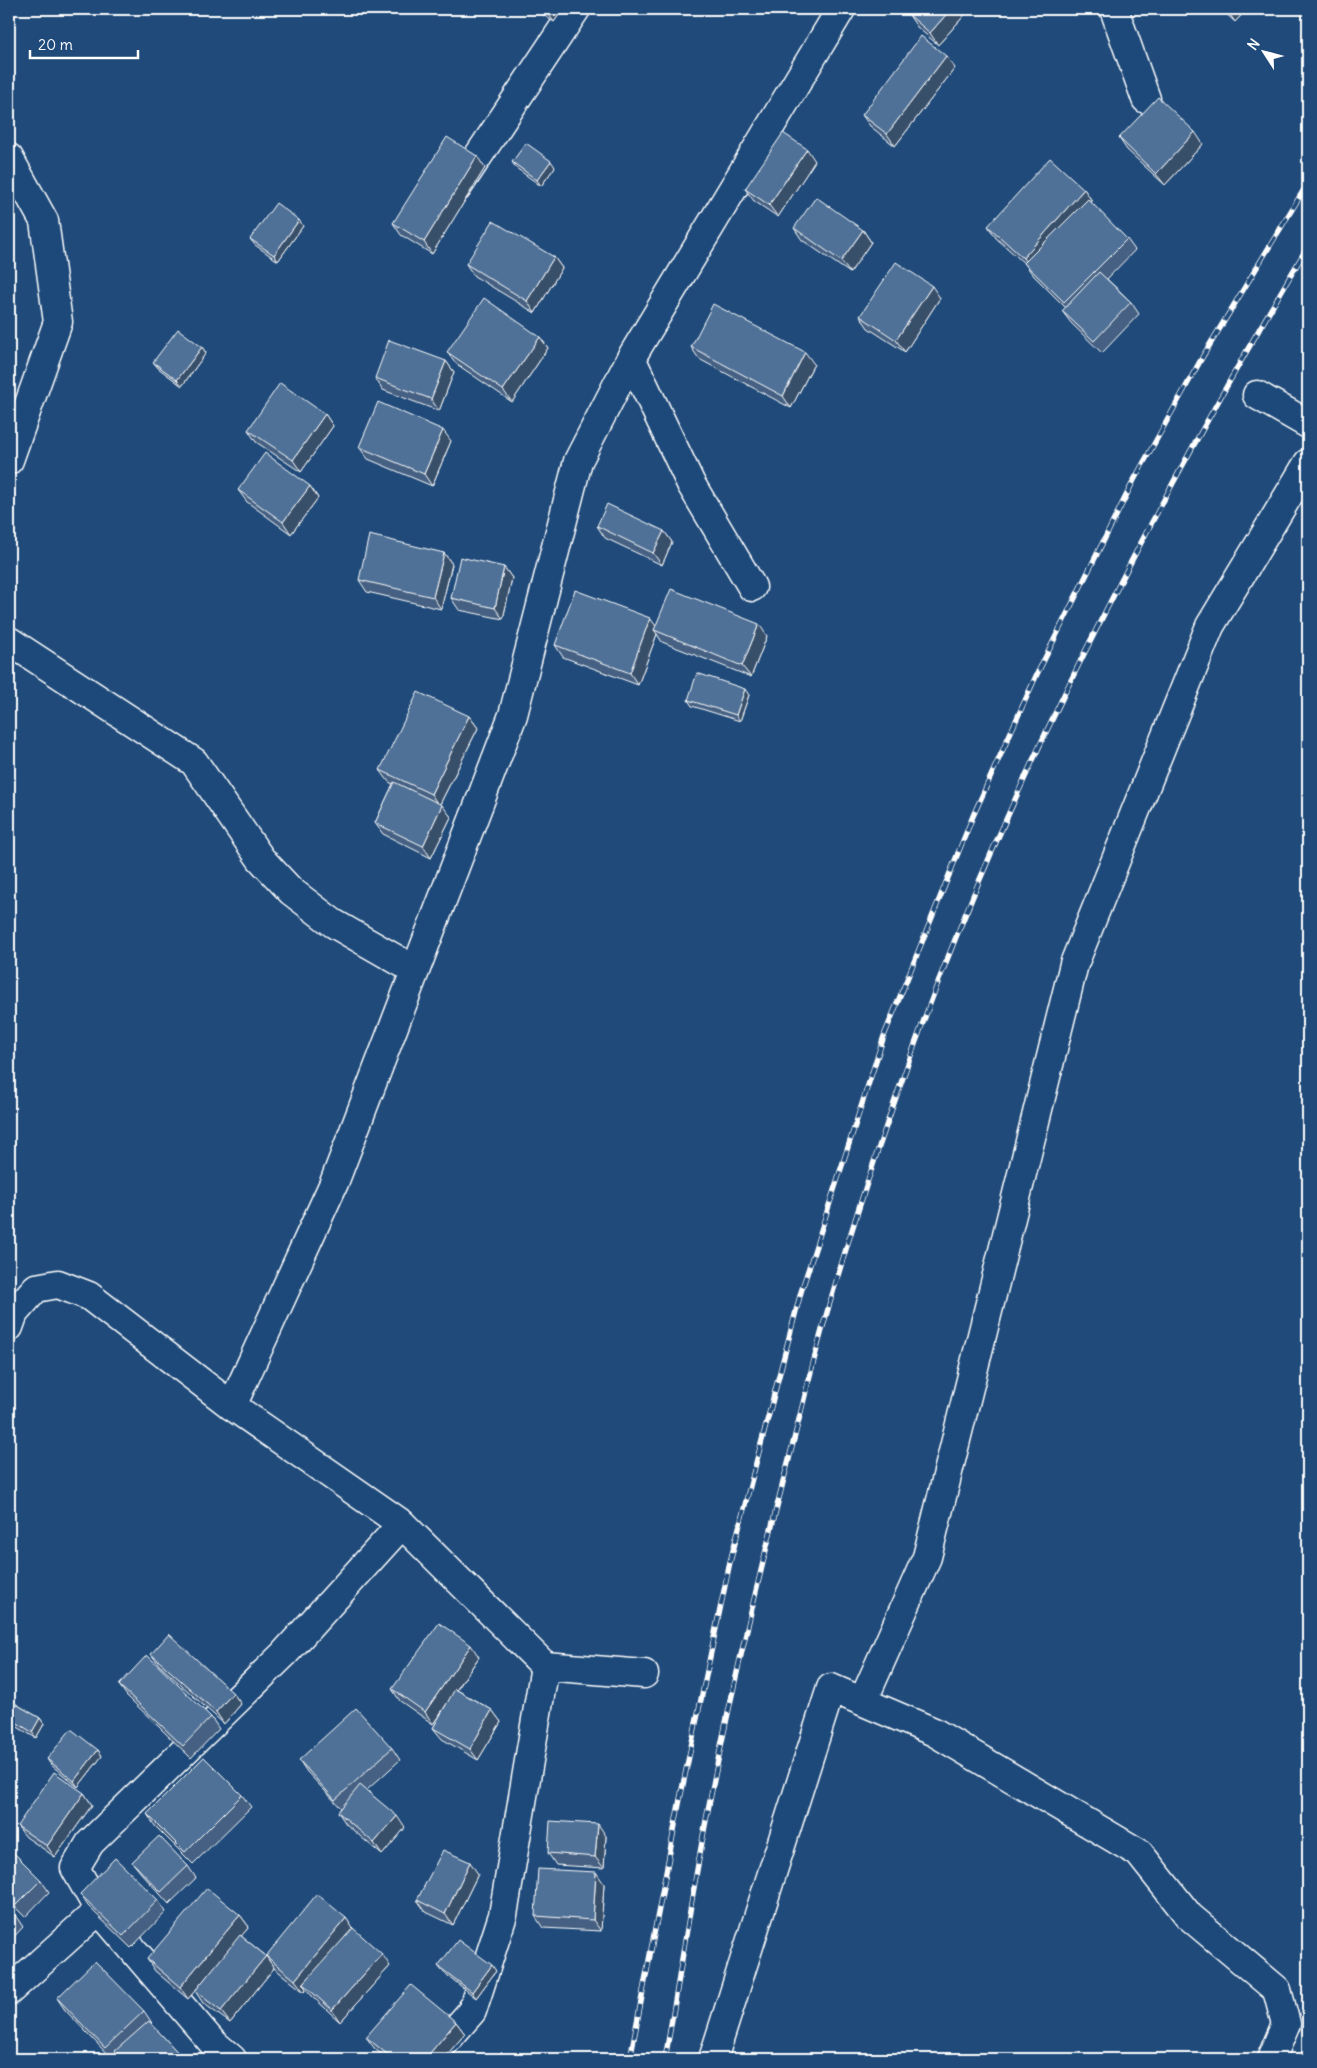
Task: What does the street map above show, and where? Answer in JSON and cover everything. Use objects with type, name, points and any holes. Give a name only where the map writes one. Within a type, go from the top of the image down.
[{"type":"street","points":[[442,210],[576,9]]},
{"type":"street","points":[[232,1406],[334,1184],[513,716],[578,461],[631,358],[841,9]]},
{"type":"street","points":[[1114,9],[1146,99]]},
{"type":"street","points":[[9,158],[44,221],[58,322],[9,460]]},
{"type":"street","points":[[631,358],[691,484],[752,587]]},
{"type":"street","points":[[1257,395],[1308,424]]},
{"type":"street","points":[[863,1701],[926,1557],[1074,964],[1210,626],[1308,462]]},
{"type":"street","points":[[9,641],[194,762],[261,859],[292,891],[333,923],[415,970]]},
{"type":"street","points":[[9,1327],[14,1313],[36,1288],[58,1284],[89,1296],[232,1406],[402,1524],[545,1666],[644,1674]]},
{"type":"street","points":[[232,2059],[212,2042],[99,1910],[75,1868],[90,1843],[284,1654],[402,1524]]},
{"type":"street","points":[[430,2059],[472,2012],[503,1916],[545,1666]]},
{"type":"street","points":[[713,2059],[831,1688],[934,1732],[1139,1853],[1190,1916],[1277,1990],[1286,2024],[1271,2059]]},
{"type":"street","points":[[9,1991],[99,1910]]},
{"type":"building","points":[[915,9],[951,9],[930,33],[909,15]]},
{"type":"building","points":[[921,36],[946,56],[887,134],[862,115]]},
{"type":"building","points":[[1158,97],[1195,132],[1156,174],[1119,138]]},
{"type":"building","points":[[783,133],[807,149],[769,205],[745,189]]},
{"type":"building","points":[[447,137],[477,156],[424,242],[393,223]]},
{"type":"building","points":[[526,143],[551,161],[537,180],[512,162]]},
{"type":"building","points":[[1050,158],[1084,189],[1023,258],[988,226]]},
{"type":"building","points":[[816,197],[863,230],[841,261],[794,228]]},
{"type":"building","points":[[1088,199],[1127,239],[1064,302],[1024,263]]},
{"type":"building","points":[[276,203],[299,220],[274,255],[250,239]]},
{"type":"building","points":[[493,221],[554,257],[527,301],[466,264]]},
{"type":"building","points":[[896,262],[932,286],[896,340],[860,316]]},
{"type":"building","points":[[1099,272],[1131,302],[1094,341],[1062,311]]},
{"type":"building","points":[[484,298],[540,337],[503,390],[447,352]]},
{"type":"building","points":[[713,304],[805,352],[783,396],[691,347]]},
{"type":"building","points":[[178,329],[202,347],[177,380],[153,362]]},
{"type":"building","points":[[389,340],[446,361],[431,399],[375,378]]},
{"type":"building","points":[[280,383],[325,414],[293,460],[248,430]]},
{"type":"building","points":[[378,402],[443,430],[424,474],[359,447]]},
{"type":"building","points":[[265,453],[310,486],[283,522],[238,490]]},
{"type":"building","points":[[607,504],[664,531],[653,553],[597,526]]},
{"type":"building","points":[[369,535],[444,553],[433,597],[359,580]]},
{"type":"building","points":[[460,557],[504,567],[495,608],[451,598]]},
{"type":"building","points":[[671,589],[759,624],[742,666],[654,630]]},
{"type":"building","points":[[575,590],[650,618],[630,673],[555,645]]},
{"type":"building","points":[[697,673],[745,689],[736,715],[688,700]]},
{"type":"building","points":[[418,692],[469,716],[431,794],[380,770]]},
{"type":"building","points":[[394,782],[442,805],[423,846],[375,823]]},
{"type":"building","points":[[439,1623],[471,1645],[425,1712],[392,1689]]},
{"type":"building","points":[[169,1634],[233,1693],[216,1712],[151,1654]]},
{"type":"building","points":[[147,1655],[211,1717],[183,1746],[119,1685]]},
{"type":"building","points":[[455,1689],[492,1710],[470,1749],[433,1728]]},
{"type":"building","points":[[9,1700],[40,1718],[32,1732],[9,1718]]},
{"type":"building","points":[[356,1708],[392,1748],[335,1800],[299,1760]]},
{"type":"building","points":[[71,1729],[98,1750],[74,1781],[47,1759]]},
{"type":"building","points":[[204,1757],[242,1795],[185,1852],[147,1814]]},
{"type":"building","points":[[54,1772],[84,1793],[47,1846],[17,1826]]},
{"type":"building","points":[[360,1785],[397,1816],[374,1843],[338,1812]]},
{"type":"building","points":[[550,1821],[598,1824],[595,1857],[548,1853]]},
{"type":"building","points":[[159,1836],[188,1866],[161,1892],[132,1862]]},
{"type":"building","points":[[9,1848],[41,1880],[16,1905],[9,1897]]},
{"type":"building","points":[[443,1850],[470,1862],[445,1914],[417,1900]]},
{"type":"building","points":[[115,1858],[158,1900],[123,1936],[80,1894]]},
{"type":"building","points":[[538,1869],[596,1872],[593,1920],[535,1916]]},
{"type":"building","points":[[207,1888],[240,1915],[180,1987],[147,1959]]},
{"type":"building","points":[[317,1894],[346,1918],[295,1980],[266,1956]]},
{"type":"building","points":[[9,1909],[15,1915],[9,1922]]},
{"type":"building","points":[[353,1928],[382,1954],[332,2010],[303,1984]]},
{"type":"building","points":[[240,1935],[266,1956],[221,2011],[195,1991]]},
{"type":"building","points":[[458,1940],[492,1965],[472,1992],[438,1966]]},
{"type":"building","points":[[95,1961],[144,2011],[105,2048],[57,1998]]},
{"type":"building","points":[[411,1985],[456,2022],[425,2059],[393,2059],[366,2037]]},
{"type":"building","points":[[149,2021],[182,2059],[122,2059],[115,2051]]},
{"type":"railway","points":[[630,2059],[680,1799],[730,1562],[801,1292],[884,1036],[973,816],[1037,674],[1134,480],[1203,356],[1308,183]]},
{"type":"railway","points":[[665,2059],[708,1810],[767,1546],[825,1319],[868,1180],[908,1063],[976,889],[1017,794],[1061,701],[1155,516],[1308,246]]}]
